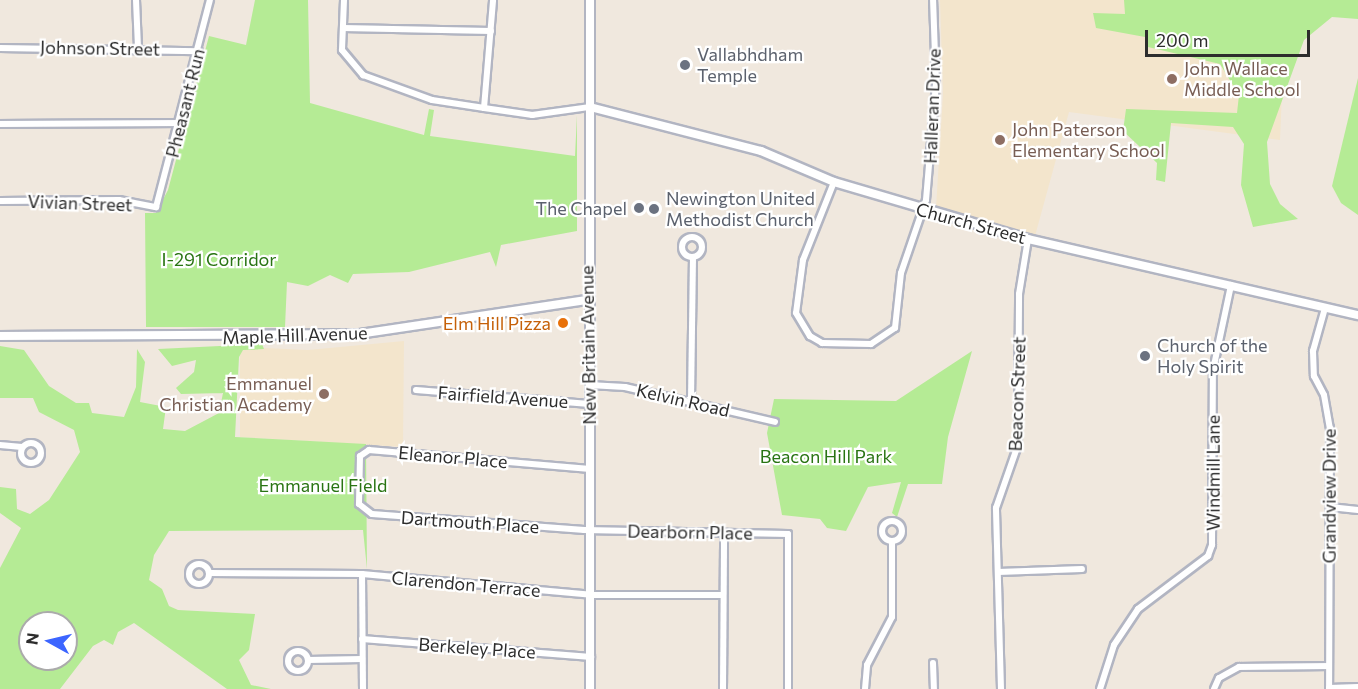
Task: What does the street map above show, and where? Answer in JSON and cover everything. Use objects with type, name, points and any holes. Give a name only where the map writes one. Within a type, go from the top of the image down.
[{"type":"main road","name":"New Britain Avenue","points":[[590,0],[587,300],[592,531],[590,689]]},
{"type":"main road","name":"Church Street","points":[[590,107],[761,151],[834,182],[922,210],[1028,239],[1358,315]]},
{"type":"main road","name":"Maple Hill Avenue","points":[[0,336],[359,334],[587,300]]},
{"type":"street","points":[[136,0],[138,47]]},
{"type":"street","name":"Pheasant Run","points":[[158,205],[182,123],[210,0]]},
{"type":"street","points":[[344,0],[342,50],[363,75],[432,100],[532,115],[590,107]]},
{"type":"street","points":[[484,108],[493,0]]},
{"type":"street","name":"Halleran Drive","points":[[834,182],[803,260],[796,297],[802,327],[822,343],[871,344],[895,328],[901,273],[922,210],[936,85],[933,0]]},
{"type":"street","points":[[343,28],[491,31]]},
{"type":"street","name":"Johnson Street","points":[[0,48],[138,47],[199,51]]},
{"type":"street","points":[[0,124],[182,123]]},
{"type":"street","name":"Vivian Street","points":[[0,201],[158,205]]},
{"type":"street","name":"Beacon Street","points":[[1001,689],[996,508],[1018,445],[1019,294],[1028,239]]},
{"type":"street","points":[[691,400],[693,257]]},
{"type":"street","name":"Windmill Lane","points":[[1100,689],[1114,645],[1138,609],[1208,556],[1212,545],[1213,370],[1231,285]]},
{"type":"street","name":"Grandview Drive","points":[[1324,308],[1314,376],[1324,395],[1329,428],[1329,688]]},
{"type":"street","name":"Kelvin Road","points":[[589,385],[691,400],[775,422]]},
{"type":"street","name":"Fairfield Avenue","points":[[416,390],[590,404]]},
{"type":"street","points":[[0,445],[22,447]]},
{"type":"street","name":"Eleanor Place","points":[[359,498],[360,456],[369,450],[590,469]]},
{"type":"street","name":"Dartmouth Place","points":[[359,498],[360,509],[372,514],[592,531]]},
{"type":"street","points":[[1330,507],[1358,510]]},
{"type":"street","name":"Dearborn Place","points":[[592,531],[788,534],[788,689]]},
{"type":"street","points":[[723,689],[724,533]]},
{"type":"street","points":[[865,689],[867,665],[892,617],[892,541]]},
{"type":"street","points":[[998,572],[1082,569]]},
{"type":"street","name":"Clarendon Terrace","points":[[209,573],[362,574],[591,595],[723,595]]},
{"type":"street","points":[[362,574],[363,689]]},
{"type":"street","name":"Berkeley Place","points":[[362,639],[591,657]]},
{"type":"street","points":[[308,660],[362,659]]},
{"type":"street","points":[[933,663],[934,689]]},
{"type":"street","points":[[1214,689],[1219,678],[1239,667],[1329,666]]},
{"type":"street","points":[[1329,688],[1358,687]]},
{"type":"shaded area","name":"John Wallace Middle School","points":[[940,0],[1286,0],[1280,140],[1069,112],[1035,236],[936,208],[943,94]]},
{"type":"shaded area","name":"Emmanuel Christian Academy","points":[[404,341],[403,447],[240,437],[240,347],[308,350]]},
{"type":"green space","name":"I-291 Corridor","points":[[255,0],[308,0],[310,103],[424,135],[429,109],[434,110],[430,136],[575,156],[577,115],[577,231],[501,245],[496,267],[490,252],[409,272],[353,274],[348,283],[330,275],[308,286],[287,282],[285,327],[146,327],[145,213],[156,213],[168,190],[209,36],[246,45]]},
{"type":"green space","points":[[1124,0],[1358,0],[1358,19],[1332,17],[1304,40],[1267,142],[1270,184],[1280,204],[1298,219],[1253,227],[1241,185],[1244,144],[1233,127],[1171,123],[1165,182],[1156,180],[1157,163],[1123,131],[1126,109],[1237,113],[1239,95],[1220,64],[1148,47],[1145,37],[1096,28],[1093,13],[1125,14]]},
{"type":"green space","points":[[1358,78],[1358,215],[1341,203],[1332,186]]},
{"type":"green space","name":"Emmanuel Field","points":[[262,344],[264,349],[243,350],[239,357],[235,437],[366,444],[367,569],[363,530],[169,531],[154,555],[149,580],[162,589],[169,606],[178,610],[255,614],[249,650],[239,660],[251,685],[271,689],[227,689],[134,623],[118,632],[113,645],[104,640],[93,646],[78,666],[78,611],[18,611],[18,671],[74,671],[60,689],[0,689],[0,568],[21,528],[0,513],[0,487],[16,489],[17,509],[30,514],[49,500],[80,452],[74,430],[39,412],[33,398],[0,398],[0,346],[24,350],[49,386],[76,403],[89,403],[92,413],[124,417],[136,387],[137,349],[145,362],[140,402],[166,407],[163,429],[185,431],[219,413],[223,393],[181,394],[176,388],[194,372],[196,360],[172,366],[158,349]]},
{"type":"green space","name":"Beacon Hill Park","points":[[972,351],[948,437],[942,484],[908,484],[897,517],[892,513],[901,482],[868,487],[846,531],[827,528],[820,519],[782,515],[767,433],[774,399],[896,401]]},
{"type":"place","name":"Vallabhdham Temple","points":[[685,65]]},
{"type":"place","name":"John Wallace Middle School","points":[[1172,79]]},
{"type":"place","name":"John Paterson Elementary School","points":[[1000,140]]},
{"type":"place","name":"The Chapel","points":[[639,208]]},
{"type":"place","name":"Newington United Methodist Church","points":[[654,209]]},
{"type":"place","name":"Elm Hill Pizza","points":[[563,323]]},
{"type":"place","name":"Church of the Holy Spirit","points":[[1145,356]]},
{"type":"place","name":"Emmanuel Christian Academy","points":[[324,394]]}]
